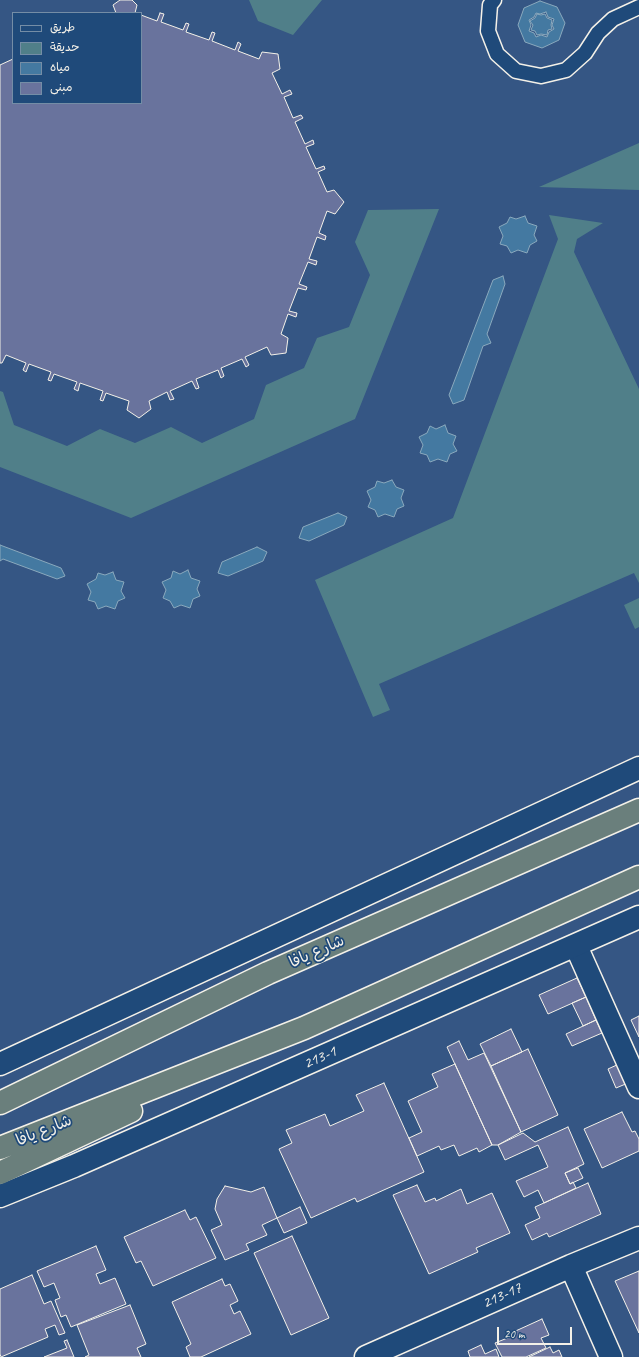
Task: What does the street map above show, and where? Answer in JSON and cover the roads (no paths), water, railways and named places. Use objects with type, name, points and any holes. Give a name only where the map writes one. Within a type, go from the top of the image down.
[{"type":"highway","name":"شارع يافا","points":[[0,1103],[268,974],[639,810]]},
{"type":"highway","name":"شارع يافا","points":[[0,1148],[304,1028],[639,877]]},
{"type":"highway","points":[[0,1090],[19,1083],[72,1057],[268,974]]},
{"type":"highway","points":[[0,1173],[304,1028]]},
{"type":"main road","points":[[0,1064],[639,768]]},
{"type":"main road","name":"213-1","points":[[0,1196],[96,1156],[639,917]]},
{"type":"main road","points":[[576,946],[639,1087]]},
{"type":"main road","name":"213-17","points":[[366,1357],[571,1266],[639,1238]]},
{"type":"main road","points":[[571,1266],[611,1357]]},
{"type":"lane","points":[[494,0],[490,5],[488,30],[497,54],[516,71],[541,76],[566,70],[585,53],[598,33],[612,19],[639,7]]},
{"type":"water","points":[[540,1],[557,7],[565,23],[559,40],[542,48],[525,42],[518,25],[524,8]],"holes":[[[546,12],[548,17],[554,19],[552,25],[554,29],[549,32],[547,37],[541,35],[536,37],[534,33],[529,31],[531,25],[529,20],[534,17],[536,13],[540,14]]]},
{"type":"water","points":[[537,14],[545,14],[547,18],[552,20],[552,29],[548,30],[547,35],[537,35],[535,31],[531,30],[533,25],[530,21],[535,18]]},
{"type":"water","points":[[525,216],[528,223],[537,226],[534,235],[537,241],[530,245],[527,253],[518,250],[511,253],[507,246],[500,244],[503,236],[499,227],[507,223],[510,217],[516,219]]},
{"type":"water","points":[[503,276],[505,284],[487,334],[491,343],[483,346],[464,400],[453,404],[449,395],[493,280]]},
{"type":"water","points":[[445,425],[448,433],[456,436],[453,444],[457,451],[450,454],[447,462],[438,459],[430,462],[427,455],[420,453],[423,445],[419,437],[427,433],[430,426],[436,429]]},
{"type":"water","points":[[392,480],[396,487],[404,490],[401,498],[404,506],[397,509],[394,517],[385,514],[378,517],[375,510],[368,507],[371,500],[367,491],[375,487],[377,481],[384,483]]},
{"type":"water","points":[[338,513],[347,517],[344,525],[309,541],[299,538],[303,527]]},
{"type":"water","points":[[0,545],[61,568],[65,576],[57,579],[3,559],[0,561]]},
{"type":"water","points":[[257,547],[267,552],[263,561],[228,576],[218,573],[222,562]]},
{"type":"water","points":[[188,570],[191,578],[200,581],[197,589],[200,596],[193,599],[190,608],[181,605],[174,608],[170,601],[163,598],[166,590],[162,582],[171,578],[173,571],[180,574]]},
{"type":"water","points":[[113,572],[116,580],[124,582],[121,591],[125,598],[118,601],[115,609],[106,606],[98,609],[95,602],[88,600],[91,592],[87,584],[96,579],[98,573],[105,575]]}]
